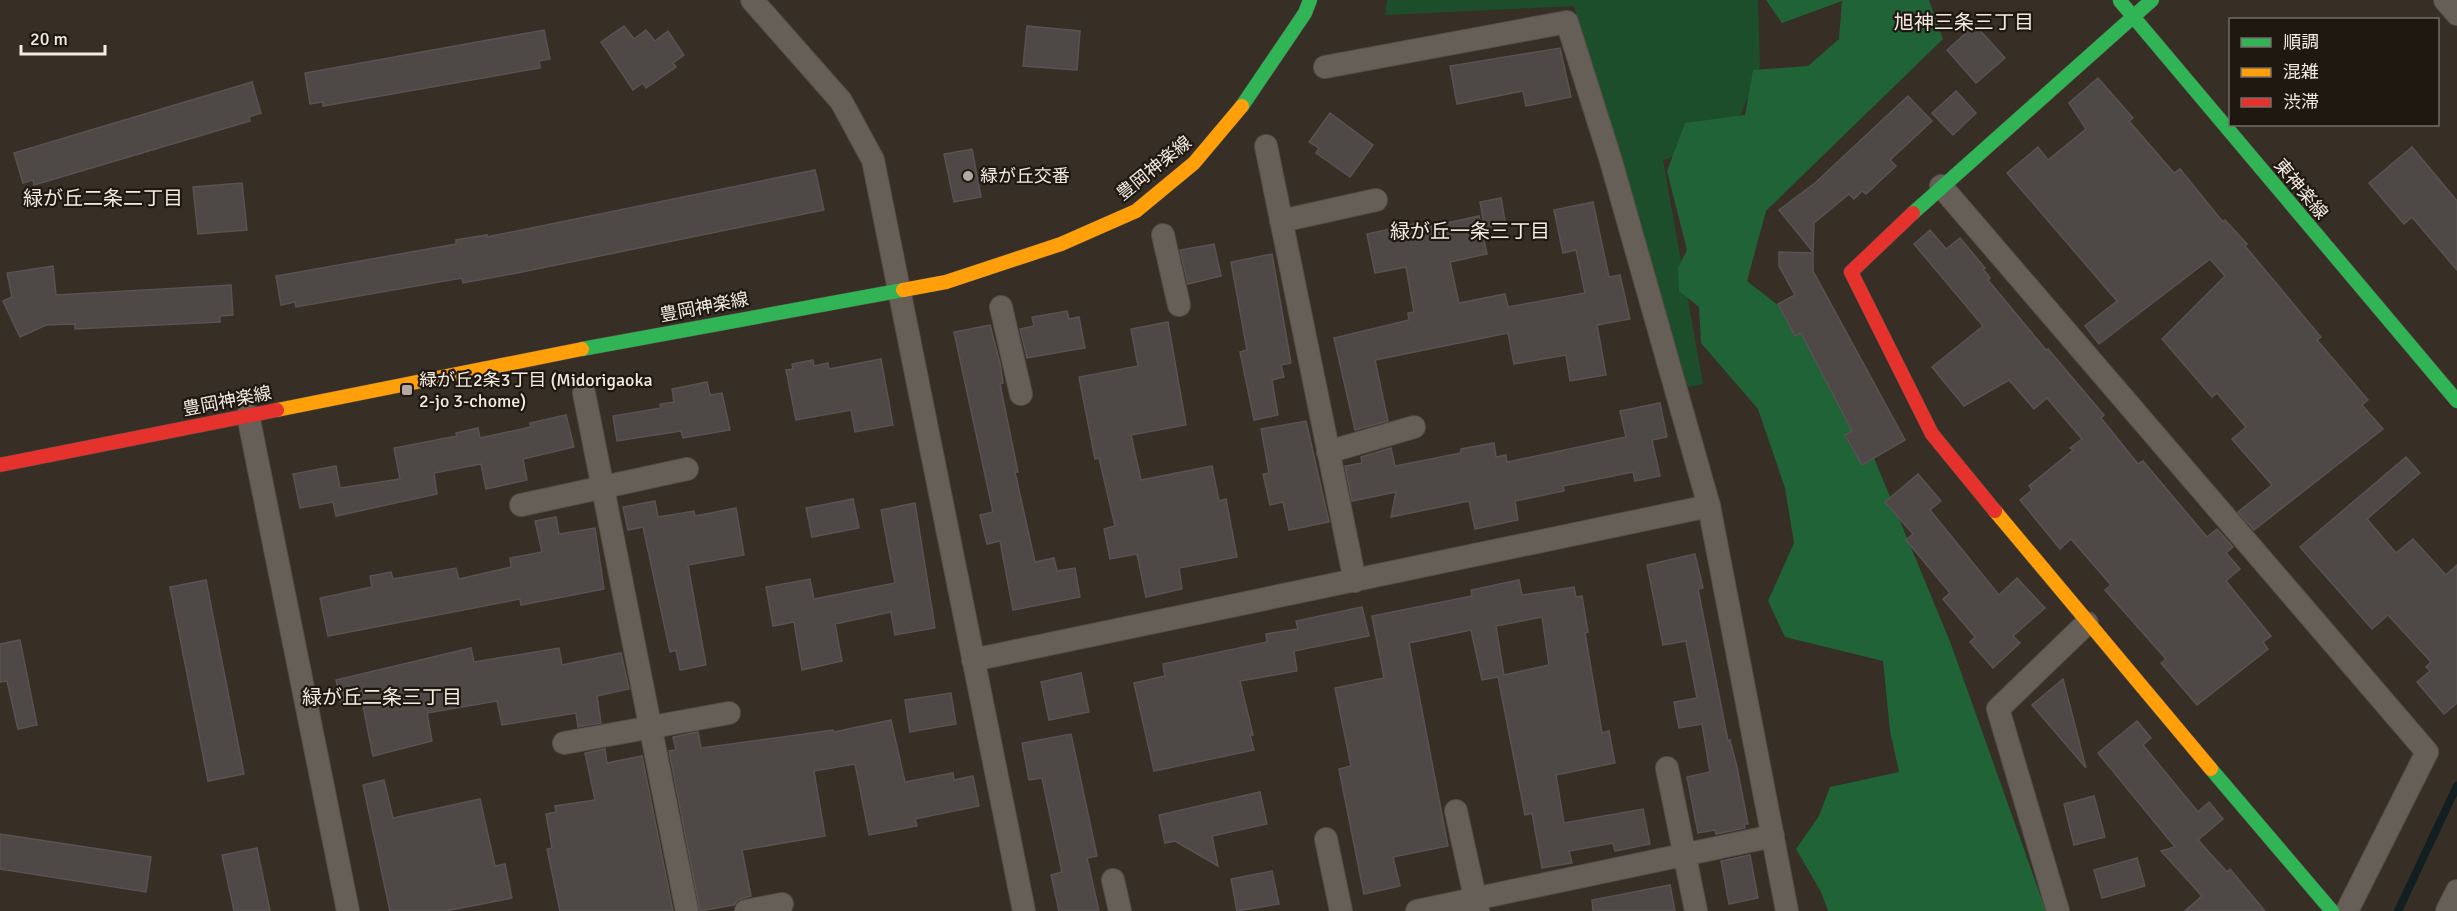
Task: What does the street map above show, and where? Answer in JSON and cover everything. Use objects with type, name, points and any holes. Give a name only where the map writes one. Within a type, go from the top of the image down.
[{"type":"street","points":[[752,0],[841,101],[873,160],[1024,911]]},
{"type":"street","name":"豊岡神楽線","points":[[0,465],[585,348],[946,282],[1061,244],[1136,211],[1194,163],[1235,117],[1305,13],[1310,0]]},
{"type":"street","name":"東神楽線","points":[[2119,0],[2457,401]]},
{"type":"street","points":[[2152,0],[1941,186],[1851,272],[1932,434],[2087,623],[2332,911]]},
{"type":"street","points":[[2445,0],[2457,14]]},
{"type":"street","points":[[1325,68],[1566,22],[1611,161],[1709,507],[1787,911]]},
{"type":"street","points":[[1266,146],[1355,580]]},
{"type":"street","points":[[1941,186],[2427,752],[2348,911]]},
{"type":"street","points":[[1281,221],[1376,200]]},
{"type":"street","points":[[1163,235],[1179,305]]},
{"type":"street","points":[[1002,307],[1021,394]]},
{"type":"street","points":[[584,393],[687,911]]},
{"type":"street","points":[[248,415],[348,911]]},
{"type":"street","points":[[1328,452],[1414,427]]},
{"type":"street","points":[[521,505],[687,470]]},
{"type":"street","points":[[973,660],[1709,507]]},
{"type":"street","points":[[2058,911],[1998,709],[2087,623]]},
{"type":"street","points":[[564,743],[729,713]]},
{"type":"street","points":[[1666,768],[1696,911]]},
{"type":"street","points":[[1456,811],[1477,905]]},
{"type":"street","points":[[1417,911],[1477,905],[1773,836]]},
{"type":"street","points":[[1326,839],[1341,911]]},
{"type":"street","points":[[1113,880],[1120,911]]},
{"type":"street","points":[[2447,911],[2457,891]]},
{"type":"street","points":[[746,911],[782,904]]},
{"type":"green space","points":[[1387,0],[1758,0],[1760,67],[1730,141],[1663,160],[1703,384],[1688,387],[1574,6],[1385,15]]},
{"type":"green space","points":[[1766,0],[1929,0],[1943,39],[1766,211],[1747,281],[1806,327],[1869,446],[1951,644],[2046,911],[1828,911],[1821,892],[1796,849],[1819,816],[1830,787],[1899,772],[1890,731],[1883,661],[1785,637],[1768,601],[1794,543],[1785,488],[1758,409],[1701,343],[1699,307],[1679,291],[1678,268],[1687,250],[1667,171],[1685,123],[1745,115],[1753,70],[1808,66],[1839,39],[1842,1],[1782,23]]},
{"type":"building","points":[[1975,25],[2005,58],[1976,83],[1947,50]]},
{"type":"building","points":[[624,26],[634,39],[646,30],[655,41],[668,31],[684,55],[673,63],[676,67],[646,88],[643,83],[633,90],[601,42]]},
{"type":"building","points":[[1027,26],[1080,31],[1077,70],[1023,66]]},
{"type":"building","points":[[544,30],[550,59],[539,61],[540,68],[323,106],[323,102],[310,104],[305,73]]},
{"type":"building","points":[[1560,48],[1571,97],[1526,106],[1523,91],[1457,104],[1450,66]]},
{"type":"building","points":[[2098,78],[2133,118],[2129,121],[2174,173],[2180,169],[2223,222],[2225,220],[2247,244],[2245,246],[2321,337],[2317,340],[2368,400],[2362,405],[2383,429],[2254,530],[2238,512],[2272,485],[2232,439],[2246,427],[2217,393],[2212,397],[2162,339],[2225,276],[2210,259],[2099,344],[2085,326],[2117,301],[2007,173],[2038,147],[2048,160],[2086,129],[2069,103]]},
{"type":"building","points":[[252,82],[261,113],[249,117],[250,121],[34,185],[33,180],[23,183],[14,153]]},
{"type":"building","points":[[1956,91],[1976,113],[1953,135],[1932,113]]},
{"type":"building","points":[[1908,96],[1932,121],[1890,160],[1896,166],[1866,194],[1862,191],[1854,199],[1849,194],[1814,223],[1813,252],[1779,210],[1815,183]]},
{"type":"building","points":[[1330,113],[1373,145],[1350,177],[1316,153],[1319,148],[1309,142]]},
{"type":"building","points":[[2412,147],[2457,201],[2457,270],[2412,217],[2404,224],[2369,183]]},
{"type":"building","points":[[972,149],[981,197],[954,202],[944,154]]},
{"type":"building","points":[[815,170],[824,210],[463,283],[462,278],[296,307],[295,302],[281,305],[276,276],[456,244],[456,240],[487,235],[487,237]]},
{"type":"building","points":[[242,183],[247,230],[198,234],[193,187]]},
{"type":"building","points":[[1501,198],[1506,226],[1485,230],[1480,202]]},
{"type":"building","points":[[1593,202],[1609,277],[1620,275],[1630,319],[1597,325],[1606,375],[1570,381],[1566,355],[1514,364],[1508,333],[1375,360],[1388,421],[1355,430],[1334,338],[1409,320],[1408,313],[1414,312],[1406,267],[1375,273],[1367,234],[1414,224],[1415,230],[1479,216],[1487,254],[1450,262],[1459,303],[1505,294],[1508,307],[1585,293],[1576,250],[1563,253],[1554,210]]},
{"type":"building","points":[[1930,230],[1946,249],[1960,238],[1985,268],[1983,269],[1990,278],[1988,280],[2104,415],[2101,418],[2138,464],[2143,461],[2207,537],[2217,529],[2233,547],[2226,553],[2240,569],[2226,581],[2271,636],[2263,642],[2268,649],[2197,705],[2161,663],[2166,659],[2105,590],[2111,585],[2071,539],[2060,549],[2020,500],[2032,490],[2029,486],[2073,450],[2070,448],[2082,439],[2047,398],[2034,409],[2009,380],[1964,406],[1932,367],[1983,326],[1914,244]]},
{"type":"building","points":[[1214,244],[1221,276],[1188,284],[1180,250]]},
{"type":"building","points":[[1779,252],[1813,253],[1813,271],[1905,440],[1862,465],[1845,435],[1852,431],[1801,333],[1795,336],[1778,304],[1795,295],[1779,266]]},
{"type":"building","points":[[1272,254],[1291,363],[1281,365],[1284,377],[1272,380],[1278,415],[1254,420],[1240,352],[1247,350],[1231,262]]},
{"type":"building","points":[[53,266],[56,295],[231,285],[233,315],[220,316],[220,322],[75,329],[75,324],[46,325],[20,337],[3,301],[12,297],[7,273]]},
{"type":"building","points":[[1067,311],[1069,319],[1079,317],[1085,348],[1027,358],[1020,329],[1034,326],[1032,317]]},
{"type":"building","points":[[1168,322],[1186,425],[1131,435],[1141,480],[1212,466],[1219,501],[1226,499],[1237,557],[1179,568],[1182,589],[1146,597],[1137,554],[1110,559],[1104,529],[1115,526],[1099,458],[1095,459],[1079,377],[1138,366],[1131,329]]},
{"type":"building","points":[[990,325],[1000,363],[1003,383],[1000,384],[1018,472],[1015,472],[1035,562],[1054,558],[1057,571],[1075,568],[1080,597],[1013,610],[1000,541],[987,544],[980,515],[993,512],[954,332]]},
{"type":"building","points":[[881,359],[893,425],[855,432],[851,410],[796,420],[786,370],[793,369],[792,364],[813,360],[814,366],[828,363],[829,369]]},
{"type":"building","points":[[707,382],[710,395],[722,393],[730,430],[683,438],[681,431],[617,441],[613,416],[661,408],[660,404],[674,402],[672,389]]},
{"type":"building","points":[[1660,403],[1667,437],[1652,440],[1660,476],[1635,481],[1633,472],[1563,486],[1564,491],[1515,501],[1518,520],[1475,529],[1469,501],[1391,517],[1396,492],[1352,501],[1345,466],[1362,463],[1361,457],[1391,448],[1395,466],[1461,453],[1461,449],[1494,443],[1496,457],[1506,455],[1507,462],[1626,437],[1620,411]]},
{"type":"building","points":[[566,415],[574,447],[523,459],[527,480],[486,489],[481,464],[434,473],[437,494],[336,516],[333,502],[300,508],[293,474],[336,466],[340,488],[400,479],[394,448],[457,436],[456,433],[478,428],[480,438],[531,427],[530,423]]},
{"type":"building","points":[[1306,421],[1329,522],[1289,530],[1283,502],[1270,505],[1263,474],[1269,473],[1261,429]]},
{"type":"building","points":[[2406,457],[2420,473],[2367,519],[2396,553],[2413,539],[2446,575],[2457,565],[2457,703],[2444,714],[2417,682],[2430,671],[2426,667],[2431,662],[2388,615],[2372,629],[2300,547]]},
{"type":"building","points":[[1918,474],[1941,501],[1930,510],[1999,595],[2017,578],[2045,608],[2013,636],[2020,643],[1993,668],[1970,642],[1975,637],[1943,599],[1950,593],[1906,540],[1913,534],[1885,502]]},
{"type":"building","points":[[853,499],[859,528],[812,537],[806,508]]},
{"type":"building","points":[[655,501],[658,517],[694,511],[695,516],[736,508],[744,555],[688,565],[706,665],[680,670],[676,650],[670,652],[643,527],[628,530],[623,507]]},
{"type":"building","points":[[915,503],[935,628],[895,635],[891,612],[835,624],[842,661],[802,670],[794,622],[773,626],[766,587],[810,579],[814,599],[895,583],[881,510]]},
{"type":"building","points":[[556,517],[559,534],[595,528],[604,589],[521,605],[520,599],[328,636],[320,598],[372,587],[370,576],[391,572],[393,579],[456,568],[459,579],[511,567],[510,558],[542,552],[535,521]]},
{"type":"building","points":[[1695,554],[1703,588],[1698,589],[1728,741],[1730,740],[1737,767],[1748,824],[1744,824],[1745,828],[1716,834],[1715,830],[1698,833],[1687,777],[1710,772],[1702,724],[1679,728],[1674,702],[1697,698],[1686,641],[1663,645],[1647,565]]},
{"type":"building","points":[[206,580],[244,774],[208,781],[170,587]]},
{"type":"building","points":[[1519,580],[1522,595],[1574,587],[1576,597],[1582,596],[1588,632],[1585,633],[1602,733],[1609,731],[1615,763],[1556,775],[1564,823],[1643,809],[1650,844],[1615,851],[1613,843],[1569,851],[1572,863],[1542,868],[1532,813],[1525,815],[1498,677],[1482,680],[1471,630],[1409,643],[1448,846],[1393,857],[1400,886],[1364,894],[1339,769],[1351,766],[1335,688],[1384,678],[1372,616],[1472,596],[1471,590]],"holes":[[[1542,617],[1549,665],[1504,675],[1496,626]]]},
{"type":"building","points":[[1362,607],[1369,636],[1294,651],[1297,671],[1240,681],[1253,735],[1250,735],[1254,750],[1154,771],[1134,683],[1165,676],[1163,664],[1267,642],[1266,634],[1298,629],[1296,621]]},
{"type":"building","points":[[20,640],[37,725],[18,729],[7,681],[0,682],[0,644]]},
{"type":"building","points":[[471,648],[474,662],[559,648],[562,665],[621,653],[629,689],[597,696],[601,723],[578,727],[576,713],[502,725],[497,701],[427,713],[432,741],[373,756],[363,706],[359,702],[342,706],[336,680]]},
{"type":"building","points":[[1081,673],[1089,712],[1049,720],[1041,682]]},
{"type":"building","points":[[2063,679],[2086,768],[2032,705]]},
{"type":"building","points":[[951,693],[956,724],[910,732],[905,700]]},
{"type":"building","points":[[891,720],[905,782],[953,773],[954,780],[973,776],[979,806],[915,819],[917,826],[869,835],[855,764],[814,771],[825,836],[742,850],[751,896],[738,900],[734,905],[700,911],[669,751],[676,750],[673,737],[698,732],[701,748],[833,730],[834,732]]},
{"type":"building","points":[[2137,721],[2151,738],[2143,745],[2198,812],[2209,802],[2223,819],[2198,840],[2227,872],[2230,869],[2265,911],[2185,911],[2202,896],[2161,851],[2175,847],[2098,753]]},
{"type":"building","points":[[1071,734],[1097,856],[1087,858],[1099,911],[1059,911],[1051,875],[1062,872],[1042,778],[1029,780],[1022,743]]},
{"type":"building","points":[[605,749],[607,763],[642,756],[673,911],[560,911],[547,849],[552,848],[546,814],[556,812],[555,806],[595,800],[585,753]]},
{"type":"building","points":[[384,780],[393,818],[480,799],[495,866],[505,864],[512,898],[446,911],[390,911],[363,785]]},
{"type":"building","points":[[1260,792],[1267,824],[1212,836],[1218,866],[1175,841],[1165,843],[1159,815]]},
{"type":"building","points":[[2094,796],[2105,837],[2074,845],[2064,804]]},
{"type":"building","points":[[0,834],[151,857],[146,892],[0,869]]},
{"type":"building","points":[[257,848],[270,911],[234,911],[222,855]]},
{"type":"building","points":[[1750,855],[1758,898],[1729,904],[1721,861]]},
{"type":"building","points":[[2137,858],[2145,886],[2102,898],[2094,870]]},
{"type":"building","points":[[1272,871],[1279,904],[1237,911],[1231,879]]},
{"type":"building","points":[[1670,885],[1675,911],[1593,911],[1592,900]]},
{"type":"waterway","points":[[2398,911],[2457,786]]},
{"type":"traffic: fast","points":[[1242,106],[1305,13],[1310,0]]},
{"type":"traffic: fast","points":[[1913,213],[2152,0]]},
{"type":"traffic: fast","points":[[2120,1],[2457,401]]},
{"type":"traffic: fast","points":[[582,349],[903,290]]},
{"type":"traffic: fast","points":[[2211,769],[2332,911]]},
{"type":"traffic: slow","points":[[903,290],[946,282],[1061,244],[1136,211],[1194,163],[1242,106]]},
{"type":"traffic: slow","points":[[277,410],[582,349]]},
{"type":"traffic: slow","points":[[1995,511],[2211,769]]},
{"type":"traffic: jam","points":[[1913,213],[1851,272],[1932,434],[1995,511]]},
{"type":"traffic: jam","points":[[0,465],[277,410]]},
{"type":"place","name":"緑が丘交番","points":[[968,176]]},
{"type":"place","name":"緑が丘2条3丁目 (Midorigaoka 2-jo 3-chome)","points":[[407,390]]},
{"type":"district","name":"旭神三条三丁目","points":[[1964,22]]},
{"type":"district","name":"緑が丘二条二丁目","points":[[103,198]]},
{"type":"district","name":"緑が丘一条三丁目","points":[[1470,231]]},
{"type":"district","name":"緑が丘二条三丁目","points":[[382,697]]}]
